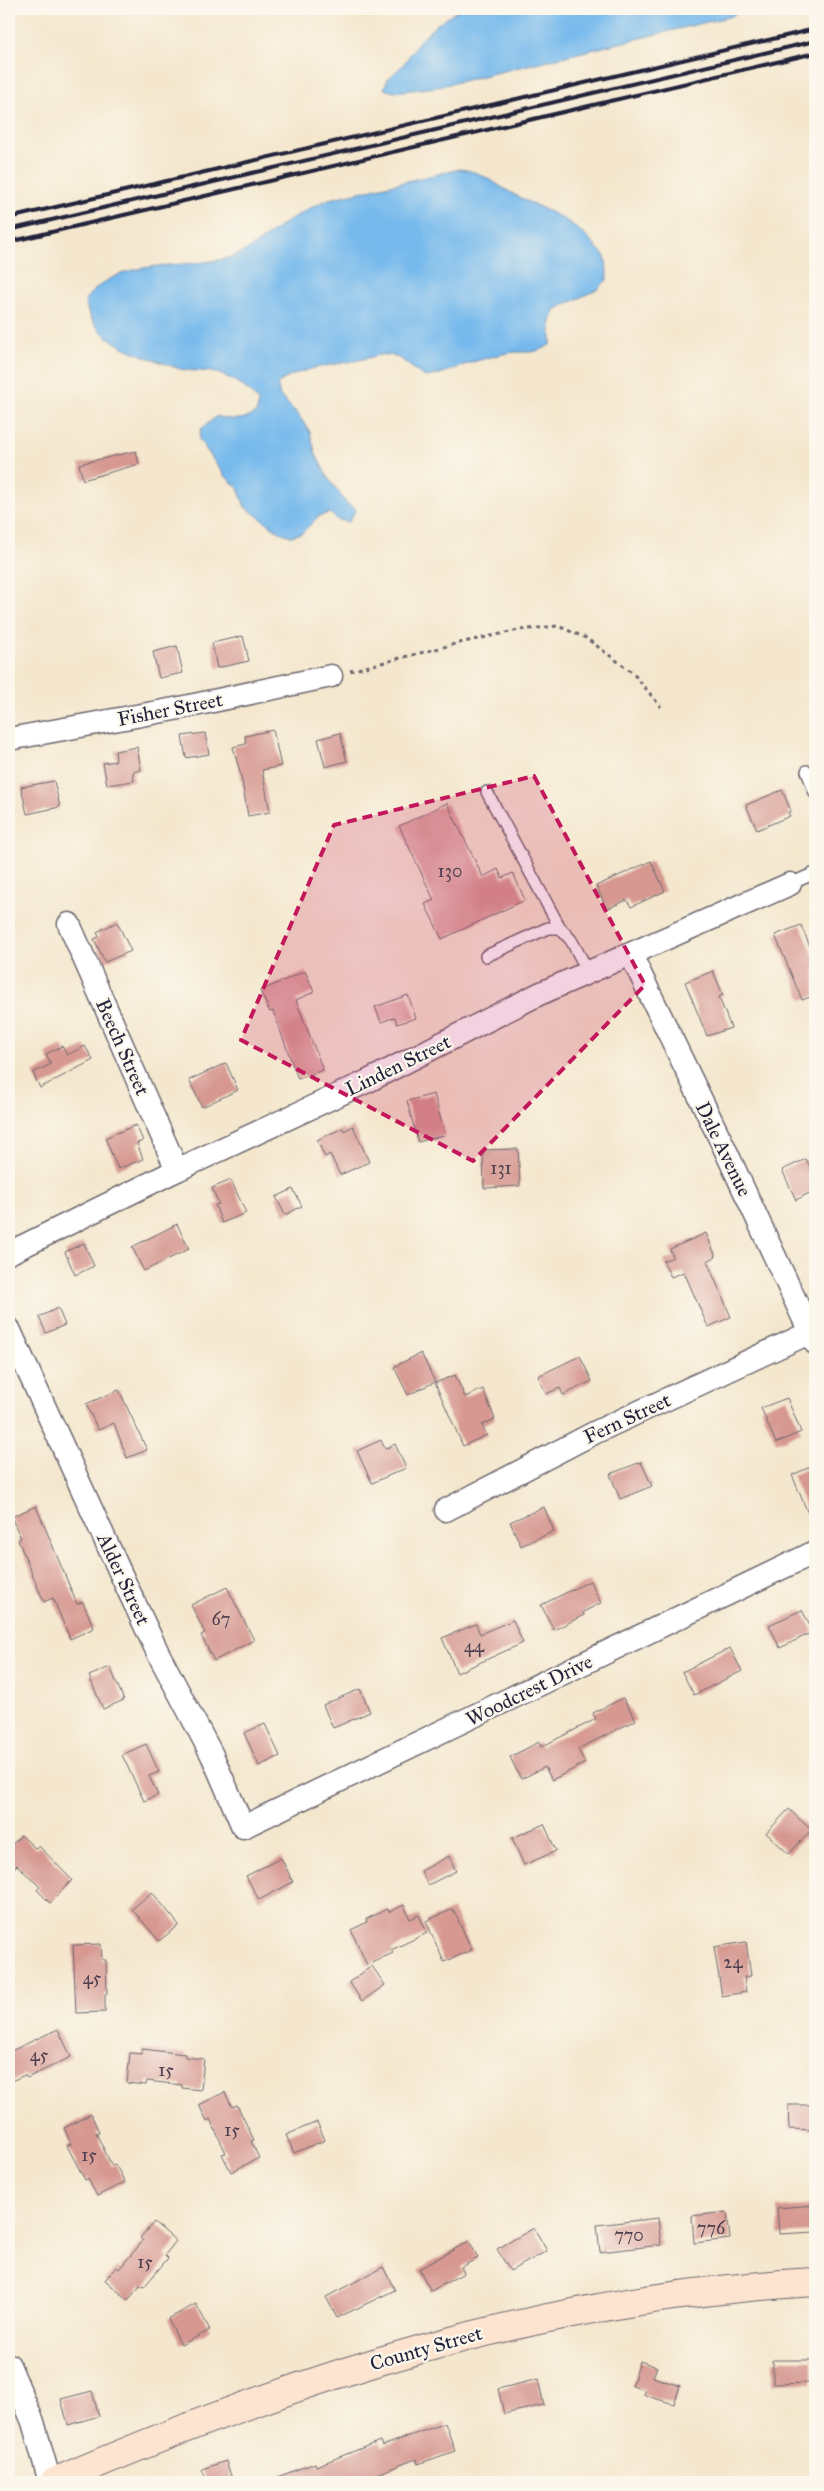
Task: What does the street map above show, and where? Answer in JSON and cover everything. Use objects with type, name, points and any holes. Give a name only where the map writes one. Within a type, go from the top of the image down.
[{"type":"main road","name":"County Street","points":[[52,2482],[249,2402],[420,2348],[513,2324],[610,2306],[815,2282]]},
{"type":"street","name":"Fisher Street","points":[[9,739],[180,708],[331,676]]},
{"type":"street","name":"Linden Street","points":[[9,1253],[177,1170],[368,1081],[539,994],[790,884]]},
{"type":"street","name":"Beech Street","points":[[69,924],[177,1170]]},
{"type":"street","name":"Dale Avenue","points":[[631,955],[813,1338]]},
{"type":"street","name":"Alder Street","points":[[9,1329],[133,1600],[212,1755],[243,1827]]},
{"type":"street","name":"Fern Street","points":[[446,1510],[596,1432],[813,1338]]},
{"type":"street","name":"Woodcrest Drive","points":[[243,1827],[815,1552]]},
{"type":"street","points":[[9,2365],[33,2422],[52,2482]]},
{"type":"lane","points":[[808,771],[815,793]]},
{"type":"lane","points":[[487,792],[560,928],[571,940],[590,973]]},
{"type":"lane","points":[[790,884],[815,873]]},
{"type":"lane","points":[[486,956],[548,928],[560,928]]},
{"type":"path","points":[[331,676],[459,643],[519,630],[558,626],[586,638],[632,672],[662,707]]},
{"type":"highlighted area","points":[[534,776],[645,985],[473,1161],[241,1040],[334,825]]},
{"type":"water","points":[[460,9],[742,9],[732,16],[437,87],[394,92],[384,89],[388,79],[403,65],[420,40],[436,25]]},
{"type":"water","points":[[460,169],[482,175],[515,195],[567,221],[586,236],[605,257],[607,280],[598,289],[556,309],[551,321],[551,344],[539,350],[501,354],[425,377],[399,358],[378,355],[313,368],[288,377],[277,384],[280,396],[297,413],[310,432],[316,455],[327,476],[346,503],[356,509],[349,522],[338,520],[330,513],[319,516],[302,533],[291,536],[280,532],[245,507],[238,488],[223,474],[199,439],[201,429],[217,416],[227,419],[242,419],[257,412],[258,401],[254,396],[232,379],[225,376],[212,372],[181,369],[148,358],[120,345],[97,327],[89,315],[85,300],[100,285],[117,276],[135,270],[155,266],[215,261],[234,256],[252,247],[309,208],[329,199]]},
{"type":"building","points":[[136,451],[139,464],[83,480],[79,464]]},
{"type":"building","points":[[243,636],[249,661],[217,668],[212,643]]},
{"type":"building","points":[[177,646],[183,673],[159,678],[153,652]]},
{"type":"building","points":[[273,730],[281,766],[262,770],[270,812],[248,816],[241,776],[233,747],[246,744],[245,736]]},
{"type":"building","points":[[205,733],[209,754],[186,758],[182,736]]},
{"type":"building","points":[[340,733],[347,761],[325,767],[318,739]]},
{"type":"building","points":[[137,747],[141,770],[133,772],[134,781],[107,785],[103,763],[116,761],[115,751]]},
{"type":"building","points":[[54,781],[60,807],[27,814],[21,787]]},
{"type":"building","points":[[782,790],[791,811],[788,812],[790,816],[757,830],[746,805]]},
{"type":"building","points":[[447,803],[483,877],[498,869],[502,878],[513,873],[525,900],[442,939],[425,904],[434,900],[399,826]]},
{"type":"building","points":[[651,861],[665,891],[631,907],[627,900],[607,909],[596,886]]},
{"type":"building","points":[[117,922],[131,951],[105,962],[94,939],[99,937],[97,932]]},
{"type":"building","points":[[801,925],[815,959],[815,995],[802,1000],[775,935]]},
{"type":"building","points":[[305,971],[314,992],[296,1000],[323,1070],[298,1079],[273,1011],[270,1012],[260,991]]},
{"type":"building","points":[[713,971],[723,995],[719,997],[731,1028],[707,1036],[685,982]]},
{"type":"building","points":[[408,995],[416,1018],[397,1024],[395,1017],[381,1022],[375,1007]]},
{"type":"building","points":[[62,1046],[67,1055],[85,1046],[93,1060],[40,1088],[33,1073],[51,1064],[46,1054]]},
{"type":"building","points":[[226,1063],[238,1090],[202,1107],[189,1080]]},
{"type":"building","points":[[434,1094],[445,1135],[418,1142],[407,1101]]},
{"type":"building","points":[[136,1125],[143,1141],[137,1143],[143,1159],[118,1169],[105,1138]]},
{"type":"building","points":[[353,1126],[369,1162],[340,1175],[330,1154],[325,1157],[317,1140],[343,1128],[344,1131]]},
{"type":"building","points":[[518,1149],[520,1186],[484,1188],[483,1150]]},
{"type":"building","points":[[806,1159],[815,1177],[815,1190],[796,1200],[782,1170]]},
{"type":"building","points":[[231,1180],[246,1213],[222,1223],[215,1205],[219,1204],[212,1188]]},
{"type":"building","points":[[293,1189],[302,1206],[285,1215],[276,1197]]},
{"type":"building","points":[[177,1224],[189,1249],[144,1271],[132,1247]]},
{"type":"building","points":[[706,1233],[716,1257],[707,1261],[731,1317],[708,1327],[684,1272],[671,1277],[663,1261],[673,1257],[670,1249]]},
{"type":"building","points":[[84,1243],[94,1266],[75,1275],[65,1252]]},
{"type":"building","points":[[58,1308],[65,1325],[46,1333],[39,1317]]},
{"type":"building","points":[[421,1353],[435,1382],[408,1395],[394,1367]]},
{"type":"building","points":[[580,1356],[592,1381],[563,1395],[560,1388],[546,1394],[538,1376]]},
{"type":"building","points":[[455,1375],[465,1397],[483,1389],[495,1419],[482,1425],[487,1435],[463,1446],[435,1383]]},
{"type":"building","points":[[119,1390],[147,1450],[127,1458],[114,1423],[98,1430],[86,1404]]},
{"type":"building","points":[[787,1398],[801,1432],[776,1443],[761,1408]]},
{"type":"building","points":[[381,1440],[385,1449],[395,1444],[406,1468],[372,1483],[357,1451]]},
{"type":"building","points":[[641,1462],[652,1486],[620,1499],[610,1474]]},
{"type":"building","points":[[815,1465],[815,1530],[792,1475]]},
{"type":"building","points":[[36,1506],[77,1604],[83,1602],[94,1628],[70,1639],[53,1598],[44,1602],[18,1540],[21,1538],[11,1517]]},
{"type":"building","points":[[544,1507],[554,1531],[521,1546],[510,1522]]},
{"type":"building","points":[[590,1581],[601,1603],[583,1612],[584,1615],[554,1630],[541,1605]]},
{"type":"building","points":[[227,1587],[254,1640],[214,1661],[201,1635],[205,1633],[191,1605]]},
{"type":"building","points":[[802,1610],[813,1632],[780,1648],[769,1625]]},
{"type":"building","points":[[513,1620],[523,1643],[457,1673],[442,1638],[476,1624],[480,1634]]},
{"type":"building","points":[[730,1648],[742,1671],[694,1695],[682,1672]]},
{"type":"building","points":[[110,1667],[124,1700],[103,1709],[89,1676]]},
{"type":"building","points":[[360,1689],[370,1712],[333,1728],[323,1705]]},
{"type":"building","points":[[623,1698],[636,1720],[578,1749],[585,1763],[552,1780],[545,1767],[521,1779],[510,1757],[539,1742],[541,1747],[596,1719],[593,1713]]},
{"type":"building","points":[[265,1724],[280,1756],[259,1766],[244,1733]]},
{"type":"building","points":[[146,1744],[159,1772],[149,1776],[158,1795],[144,1801],[122,1755]]},
{"type":"building","points":[[789,1809],[811,1830],[789,1854],[766,1833]]},
{"type":"building","points":[[544,1824],[556,1851],[524,1865],[512,1838]]},
{"type":"building","points":[[21,1835],[36,1849],[39,1846],[72,1880],[50,1903],[37,1890],[40,1887],[17,1865],[9,1873],[9,1848]]},
{"type":"building","points":[[449,1856],[456,1871],[428,1885],[421,1871]]},
{"type":"building","points":[[281,1858],[293,1882],[259,1900],[246,1876]]},
{"type":"building","points":[[152,1892],[179,1925],[159,1941],[132,1909]]},
{"type":"building","points":[[404,1905],[410,1919],[419,1915],[427,1933],[391,1950],[393,1953],[367,1965],[351,1930],[367,1922],[366,1919],[388,1909],[389,1912]]},
{"type":"building","points":[[453,1909],[472,1950],[444,1962],[426,1921]]},
{"type":"building","points":[[746,1942],[751,1976],[744,1977],[746,1992],[722,1996],[714,1947]]},
{"type":"building","points":[[101,1944],[102,1960],[106,1960],[107,1994],[105,1994],[105,2012],[76,2013],[73,1945]]},
{"type":"building","points":[[372,1966],[385,1985],[362,2001],[349,1982]]},
{"type":"building","points":[[58,2029],[71,2057],[27,2078],[25,2075],[9,2082],[9,2052]]},
{"type":"building","points":[[142,2049],[185,2054],[185,2057],[204,2059],[201,2090],[182,2088],[182,2085],[147,2081],[146,2085],[127,2083],[130,2053],[142,2054]]},
{"type":"building","points":[[225,2092],[232,2107],[237,2105],[254,2140],[251,2141],[259,2158],[231,2172],[222,2154],[226,2153],[210,2119],[207,2121],[199,2105]]},
{"type":"building","points":[[788,2105],[815,2105],[815,2130],[789,2129]]},
{"type":"building","points":[[91,2114],[99,2132],[96,2133],[112,2166],[115,2164],[125,2182],[97,2196],[88,2179],[85,2180],[67,2146],[71,2144],[64,2128]]},
{"type":"building","points":[[317,2122],[325,2140],[294,2153],[286,2135]]},
{"type":"building","points":[[815,2205],[815,2232],[779,2234],[777,2208]]},
{"type":"building","points":[[727,2212],[730,2239],[694,2243],[692,2216]]},
{"type":"building","points":[[658,2218],[661,2245],[600,2252],[597,2225]]},
{"type":"building","points":[[154,2222],[176,2241],[165,2255],[168,2258],[144,2287],[141,2285],[128,2300],[105,2280],[116,2267],[119,2269],[143,2241],[140,2238]]},
{"type":"building","points":[[534,2228],[547,2251],[510,2271],[497,2249]]},
{"type":"building","points":[[469,2241],[478,2258],[461,2267],[464,2273],[431,2291],[419,2269]]},
{"type":"building","points":[[383,2267],[395,2290],[337,2318],[326,2297]]},
{"type":"building","points":[[196,2304],[210,2330],[181,2345],[168,2319]]},
{"type":"building","points":[[773,2360],[812,2360],[812,2383],[773,2384]]},
{"type":"building","points":[[640,2361],[657,2367],[653,2377],[680,2386],[674,2404],[644,2395],[645,2390],[632,2386]]},
{"type":"building","points":[[538,2379],[544,2405],[504,2414],[498,2389]]},
{"type":"building","points":[[92,2391],[99,2416],[68,2425],[61,2399]]},
{"type":"building","points":[[445,2423],[455,2451],[418,2464],[416,2459],[356,2482],[269,2482],[269,2480],[315,2463],[316,2466],[380,2441],[382,2446]]},
{"type":"building","points":[[226,2461],[233,2482],[207,2482],[202,2469]]},
{"type":"railway","points":[[9,218],[815,29]]},
{"type":"railway","points":[[9,230],[815,41]]},
{"type":"railway","points":[[9,242],[815,53]]}]
